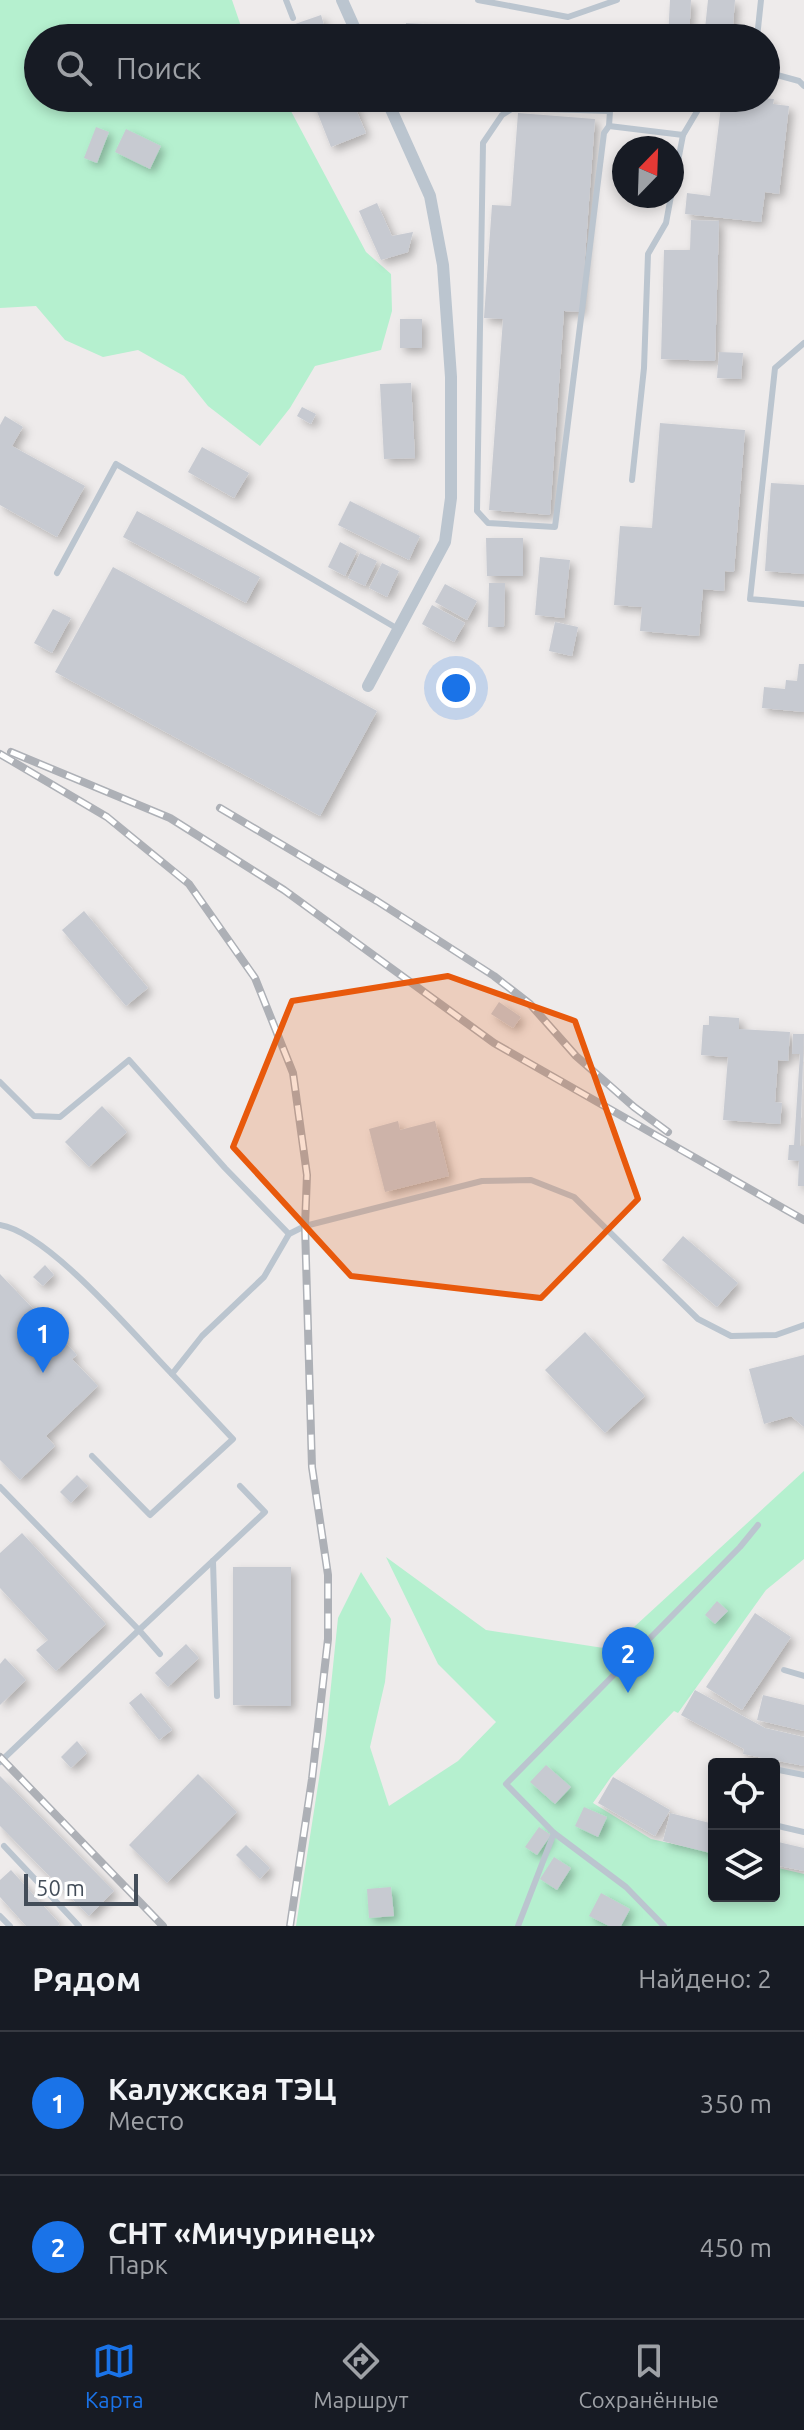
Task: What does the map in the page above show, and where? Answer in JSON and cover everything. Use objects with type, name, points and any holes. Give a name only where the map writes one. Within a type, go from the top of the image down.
[{"type":"street","points":[[342,0],[353,24]]},
{"type":"street","points":[[368,686],[445,542],[451,498],[451,377],[443,265],[430,196],[392,112]]},
{"type":"lane","points":[[286,0],[293,18]]},
{"type":"lane","points":[[478,0],[568,17],[617,0]]},
{"type":"lane","points":[[758,24],[761,0]]},
{"type":"lane","points":[[780,76],[799,81],[804,86]]},
{"type":"lane","points":[[507,112],[483,143],[477,511],[488,523],[555,527],[604,133],[609,126],[610,112]]},
{"type":"lane","points":[[609,126],[683,135],[697,112]]},
{"type":"lane","points":[[632,480],[644,368],[648,254],[666,223],[669,208]]},
{"type":"lane","points":[[804,343],[775,368],[750,599],[804,604]]},
{"type":"lane","points":[[57,573],[116,464],[398,629]]},
{"type":"lane","points":[[0,1082],[34,1116],[60,1117],[129,1060],[225,1168],[289,1234]]},
{"type":"lane","points":[[172,1374],[202,1336],[264,1277],[289,1234],[305,1226],[482,1181],[531,1180],[574,1197],[698,1319],[731,1336],[776,1335],[804,1325]]},
{"type":"lane","points":[[0,1225],[31,1237],[57,1256],[233,1439],[150,1515],[92,1456]]},
{"type":"lane","points":[[0,1762],[265,1512],[240,1486]]},
{"type":"lane","points":[[0,1487],[160,1654]]},
{"type":"lane","points":[[664,1926],[626,1887],[554,1833],[506,1784],[758,1525]]},
{"type":"lane","points":[[213,1561],[217,1696]]},
{"type":"lane","points":[[784,1670],[804,1676]]},
{"type":"lane","points":[[780,1770],[804,1775]]},
{"type":"lane","points":[[780,1826],[804,1832]]},
{"type":"lane","points":[[518,1926],[554,1833]]},
{"type":"lane","points":[[4,1846],[79,1926]]},
{"type":"lane","points":[[0,1916],[10,1926]]},
{"type":"highlighted area","points":[[448,976],[575,1021],[638,1199],[541,1298],[351,1276],[233,1147],[292,1001]]},
{"type":"green space","points":[[0,0],[232,0],[240,24],[24,24],[24,112],[291,112],[366,252],[391,274],[392,311],[381,350],[315,366],[290,408],[260,446],[208,406],[184,376],[138,350],[103,357],[65,340],[36,306],[0,308]]},
{"type":"green space","points":[[804,1471],[804,1559],[766,1590],[678,1713],[674,1711],[611,1777],[593,1803],[651,1839],[708,1852],[708,1902],[780,1902],[780,1868],[804,1874],[804,1926],[296,1926],[326,1734],[338,1618],[361,1572],[391,1619],[385,1682],[370,1747],[389,1806],[458,1761],[496,1722],[438,1664],[386,1557],[486,1630],[610,1649]]},
{"type":"building","points":[[670,0],[691,0],[690,24],[669,24]]},
{"type":"building","points":[[708,0],[735,0],[733,24],[705,24]]},
{"type":"building","points":[[321,15],[324,24],[295,24]]},
{"type":"building","points":[[780,105],[789,106],[779,194],[765,192],[761,222],[685,214],[687,193],[710,196],[720,112],[780,112]]},
{"type":"building","points":[[317,112],[357,112],[366,133],[331,147]]},
{"type":"building","points":[[518,113],[595,119],[581,312],[564,311],[550,515],[489,510],[503,319],[484,318],[492,205],[511,206]]},
{"type":"building","points":[[96,127],[109,132],[97,163],[84,158]]},
{"type":"building","points":[[126,129],[161,146],[150,169],[115,152]]},
{"type":"building","points":[[377,203],[392,236],[413,232],[408,252],[381,260],[359,211]]},
{"type":"building","points":[[691,220],[719,221],[715,361],[661,359],[664,250],[690,250]]},
{"type":"building","points":[[400,319],[422,319],[422,348],[400,348]]},
{"type":"building","points":[[719,352],[743,353],[741,379],[717,378]]},
{"type":"building","points":[[411,383],[415,458],[384,459],[380,384]]},
{"type":"building","points":[[302,407],[316,414],[311,424],[297,416]]},
{"type":"building","points":[[5,416],[23,427],[12,446],[85,486],[57,537],[0,505],[0,425]]},
{"type":"building","points":[[660,423],[745,430],[734,572],[725,571],[724,591],[703,589],[699,636],[640,631],[642,607],[614,605],[620,526],[652,528]]},
{"type":"building","points":[[202,447],[249,473],[234,498],[188,472]]},
{"type":"building","points":[[771,483],[804,485],[804,574],[765,571]]},
{"type":"building","points":[[350,501],[420,536],[409,560],[338,525]]},
{"type":"building","points":[[137,511],[260,577],[246,603],[123,537]]},
{"type":"building","points":[[486,538],[523,538],[523,576],[487,576]]},
{"type":"building","points":[[340,542],[357,551],[345,576],[328,567]]},
{"type":"building","points":[[360,553],[377,561],[365,586],[348,578]]},
{"type":"building","points":[[540,557],[570,560],[564,618],[535,615]]},
{"type":"building","points":[[382,563],[399,571],[387,597],[369,588]]},
{"type":"building","points":[[113,567],[377,711],[320,816],[55,672]]},
{"type":"building","points":[[489,583],[505,583],[504,627],[488,627]]},
{"type":"building","points":[[445,584],[477,601],[467,620],[435,602]]},
{"type":"building","points":[[432,605],[465,623],[454,642],[422,624]]},
{"type":"building","points":[[53,609],[71,618],[52,653],[34,643]]},
{"type":"building","points":[[555,622],[578,627],[572,656],[549,651]]},
{"type":"building","points":[[799,664],[804,664],[804,712],[762,708],[764,687],[785,689],[786,680],[797,681]]},
{"type":"building","points":[[84,911],[148,988],[126,1006],[62,930]]},
{"type":"building","points":[[499,1002],[521,1017],[513,1028],[491,1014]]},
{"type":"building","points":[[709,1016],[739,1018],[739,1029],[790,1032],[788,1061],[778,1060],[775,1102],[782,1103],[780,1124],[723,1120],[728,1057],[701,1055],[703,1025],[709,1025]]},
{"type":"building","points":[[793,1034],[804,1034],[800,1146],[804,1146],[804,1186],[798,1186],[799,1161],[788,1160],[789,1145],[794,1145],[800,1054],[792,1054]]},
{"type":"building","points":[[102,1106],[127,1132],[89,1167],[65,1142]]},
{"type":"building","points":[[398,1121],[400,1130],[435,1121],[449,1176],[385,1192],[369,1129]]},
{"type":"building","points":[[683,1236],[738,1283],[717,1307],[662,1260]]},
{"type":"building","points":[[45,1265],[54,1275],[43,1286],[33,1277]]},
{"type":"building","points":[[0,1274],[77,1355],[72,1359],[98,1386],[46,1436],[55,1446],[20,1480],[0,1460]]},
{"type":"building","points":[[585,1332],[645,1396],[605,1433],[545,1370]]},
{"type":"building","points":[[804,1355],[804,1427],[791,1416],[764,1424],[749,1369]]},
{"type":"building","points":[[77,1475],[88,1486],[71,1503],[60,1492]]},
{"type":"building","points":[[22,1533],[106,1624],[56,1671],[36,1650],[48,1640],[0,1588],[0,1553]]},
{"type":"building","points":[[233,1567],[291,1567],[291,1706],[233,1705]]},
{"type":"building","points":[[717,1601],[728,1611],[715,1624],[705,1615]]},
{"type":"building","points":[[755,1613],[791,1637],[742,1710],[706,1687]]},
{"type":"building","points":[[186,1644],[199,1658],[168,1687],[155,1673]]},
{"type":"building","points":[[5,1658],[26,1680],[0,1705],[0,1664]]},
{"type":"building","points":[[695,1690],[765,1728],[804,1737],[804,1766],[780,1761],[780,1758],[743,1754],[744,1749],[681,1715]]},
{"type":"building","points":[[141,1693],[172,1730],[159,1740],[129,1703]]},
{"type":"building","points":[[763,1695],[804,1705],[804,1731],[757,1720]]},
{"type":"building","points":[[77,1741],[87,1753],[71,1768],[61,1757]]},
{"type":"building","points":[[546,1765],[571,1787],[555,1804],[530,1782]]},
{"type":"building","points":[[198,1774],[237,1812],[167,1883],[129,1845]]},
{"type":"building","points":[[0,1776],[114,1891],[89,1916],[0,1826]]},
{"type":"building","points":[[613,1777],[670,1810],[655,1836],[598,1803]]},
{"type":"building","points":[[584,1807],[607,1817],[598,1837],[575,1826]]},
{"type":"building","points":[[670,1813],[708,1822],[708,1852],[663,1841]]},
{"type":"building","points":[[539,1827],[551,1835],[537,1855],[525,1847]]},
{"type":"building","points":[[780,1842],[804,1848],[804,1871],[780,1866]]},
{"type":"building","points":[[246,1845],[270,1868],[260,1879],[236,1855]]},
{"type":"building","points":[[554,1857],[571,1868],[557,1890],[540,1879]]},
{"type":"building","points":[[11,1870],[60,1924],[58,1926],[26,1926],[0,1897],[0,1880]]},
{"type":"building","points":[[391,1887],[394,1916],[369,1918],[367,1889]]},
{"type":"building","points":[[601,1893],[630,1909],[621,1926],[609,1926],[589,1916]]},
{"type":"railway","points":[[11,752],[170,818],[284,890],[494,1043],[804,1220]]},
{"type":"railway","points":[[0,754],[107,817],[189,884],[255,978],[293,1073],[307,1175],[305,1226],[312,1467],[328,1575],[328,1639],[312,1779],[290,1926]]},
{"type":"railway","points":[[220,808],[377,901],[494,976],[530,1004],[576,1056],[668,1132]]},
{"type":"railway","points":[[0,1757],[163,1926]]},
{"type":"place","name":"Калужская ТЭЦ","points":[[43,1373]]},
{"type":"place","name":"СНТ «Мичуринец»","points":[[628,1693]]}]
